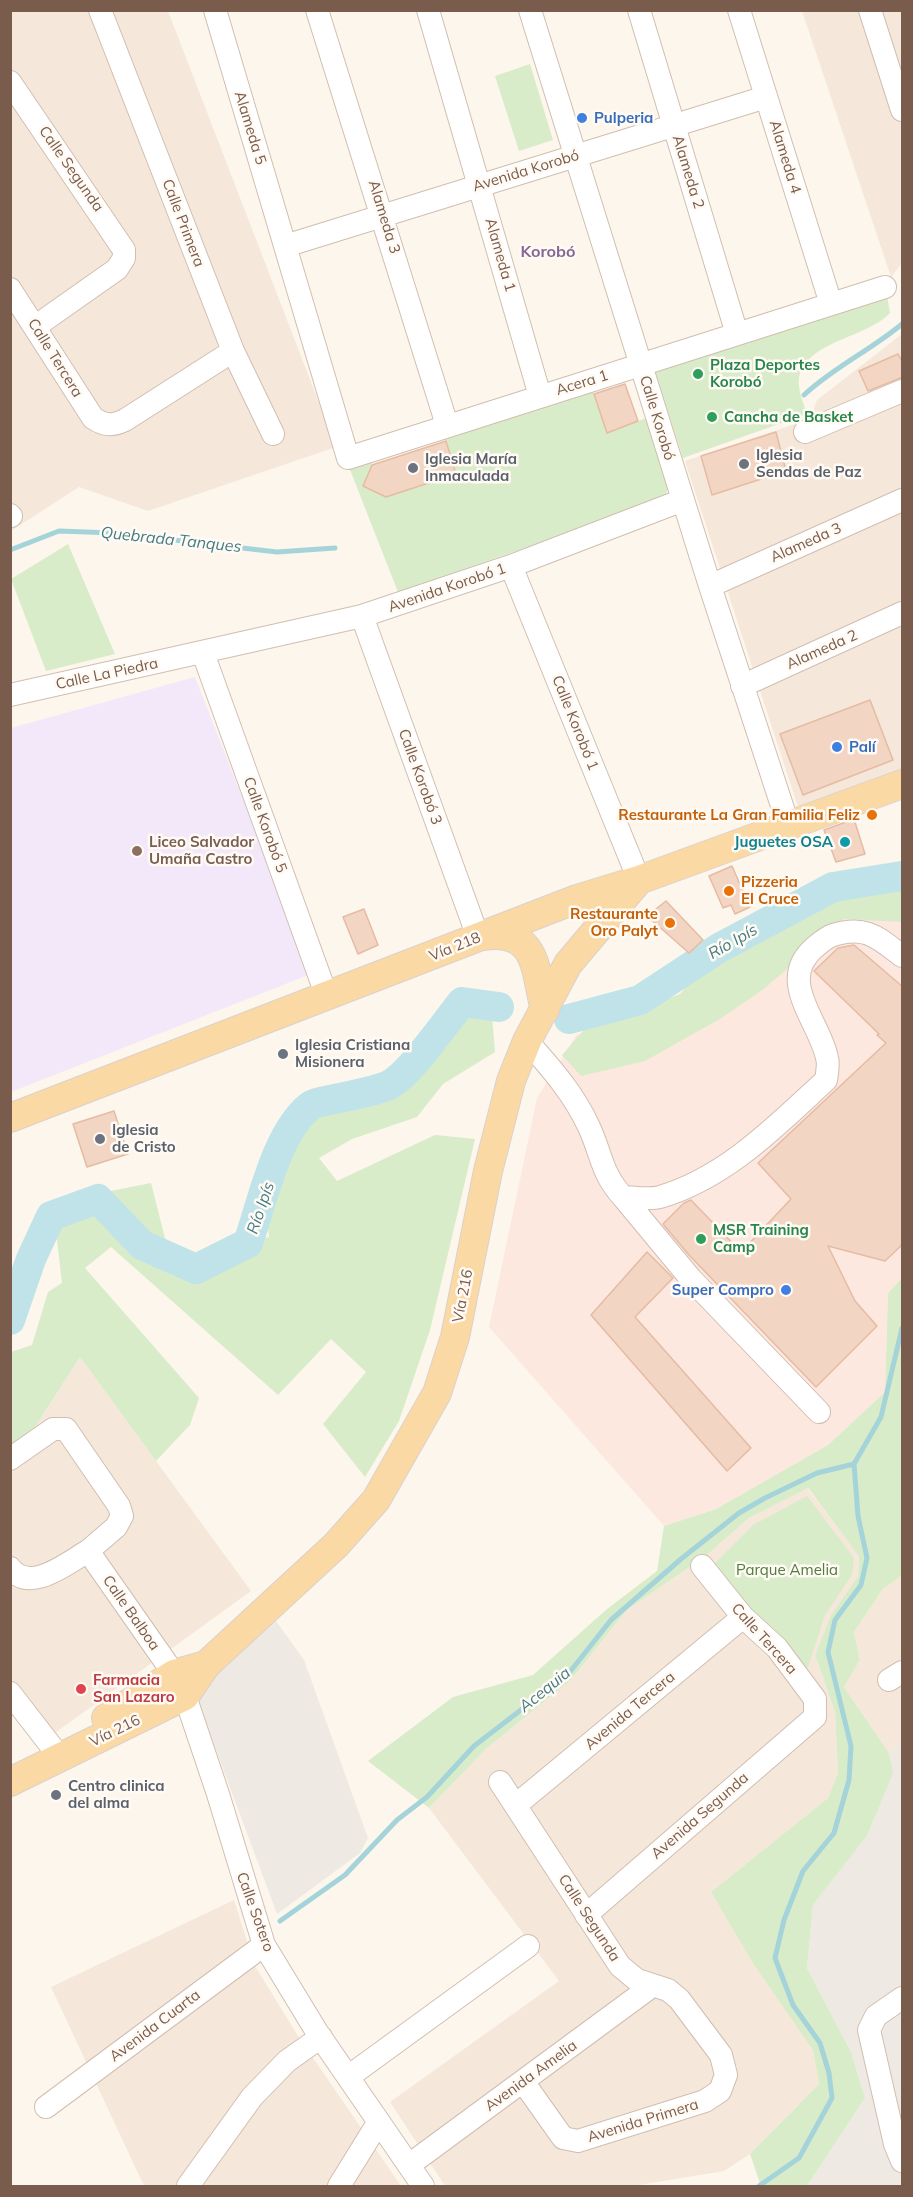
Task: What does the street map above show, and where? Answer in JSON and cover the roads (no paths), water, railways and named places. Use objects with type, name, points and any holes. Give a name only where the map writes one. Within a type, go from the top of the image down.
[{"type":"main road","name":"Vía 218","points":[[10,1118],[577,899],[639,880],[903,784]]},
{"type":"main road","name":"Vía 216","points":[[10,1781],[140,1719],[163,1713],[183,1694],[206,1665],[336,1545],[376,1500],[437,1393],[455,1337],[488,1171],[508,1092],[527,1041],[568,964],[639,880]]},
{"type":"main road","points":[[478,937],[502,935],[520,942],[531,951],[536,962],[545,1010]]},
{"type":"main road","name":"Vía 216","points":[[10,1781],[55,1751],[183,1694]]},
{"type":"street","name":"Calle Primera","points":[[100,10],[233,351],[273,434]]},
{"type":"street","name":"Alameda 5","points":[[215,10],[348,458]]},
{"type":"street","name":"Alameda 3","points":[[317,10],[384,215],[447,425]]},
{"type":"street","name":"Alameda 1","points":[[428,10],[540,396]]},
{"type":"street","name":"Calle Korobó","points":[[530,10],[710,586],[788,824]]},
{"type":"street","name":"Alameda 2","points":[[639,10],[737,334]]},
{"type":"street","name":"Alameda 4","points":[[739,10],[831,304]]},
{"type":"street","points":[[870,10],[903,110]]},
{"type":"street","name":"Calle Segunda","points":[[10,82],[120,240],[124,258],[117,269],[36,326]]},
{"type":"street","name":"Avenida Korobó","points":[[285,246],[766,97]]},
{"type":"street","name":"Acera 1","points":[[348,458],[885,287]]},
{"type":"street","name":"Calle Tercera","points":[[10,289],[36,326],[93,418],[103,424],[115,425],[125,420],[233,351]]},
{"type":"street","points":[[806,432],[903,391]]},
{"type":"street","name":"Avenida Korobó 1","points":[[203,653],[362,616],[512,566],[683,500]]},
{"type":"street","name":"Alameda 3","points":[[710,586],[903,500]]},
{"type":"street","name":"Calle Korobó 1","points":[[512,566],[639,880]]},
{"type":"street","name":"Alameda 2","points":[[742,686],[903,613]]},
{"type":"street","name":"Calle Korobó 3","points":[[362,616],[478,937]]},
{"type":"street","name":"Calle La Piedra","points":[[10,695],[203,653]]},
{"type":"street","name":"Calle Korobó 5","points":[[203,653],[327,997]]},
{"type":"street","points":[[623,1197],[658,1197],[701,1180],[745,1153],[826,1080],[828,1059],[802,1002],[798,976],[807,954],[826,937],[852,929],[874,935],[903,956]]},
{"type":"street","points":[[527,1041],[564,1083],[579,1107],[590,1129],[608,1181],[691,1279],[819,1412]]},
{"type":"street","points":[[10,1459],[53,1429],[66,1430],[119,1506],[122,1516],[116,1527],[88,1551],[41,1577],[27,1579],[16,1575],[10,1568]]},
{"type":"street","name":"Calle Balboa","points":[[88,1551],[183,1694]]},
{"type":"street","name":"Calle Tercera","points":[[702,1566],[743,1617],[777,1648],[815,1699],[815,1717]]},
{"type":"street","name":"Avenida Tercera","points":[[516,1805],[743,1617]]},
{"type":"street","points":[[10,1693],[55,1751]]},
{"type":"street","name":"Calle Sotero","points":[[183,1694],[264,1945],[321,2037],[423,2187]]},
{"type":"street","name":"Avenida Segunda","points":[[586,1915],[815,1717]]},
{"type":"street","name":"Calle Segunda","points":[[500,1782],[620,1966],[637,1980],[668,1990],[679,1999],[721,2055],[726,2075],[720,2091]]},
{"type":"street","name":"Avenida Cuarta","points":[[46,2107],[264,1945]]},
{"type":"street","points":[[348,2077],[528,1946]]},
{"type":"street","name":"Avenida Amelia","points":[[408,2165],[524,2083],[652,1986]]},
{"type":"street","points":[[903,1998],[876,2016],[869,2030],[895,2144],[903,2161]]},
{"type":"street","points":[[188,2187],[252,2097],[287,2061],[321,2037]]},
{"type":"street","name":"Avenida Primera","points":[[524,2083],[562,2138],[578,2140],[705,2102],[720,2091]]},
{"type":"street","points":[[339,2187],[378,2123]]},
{"type":"waterway","name":"Quebrada Tanques","points":[[804,395],[902,324]]},
{"type":"waterway","name":"Quebrada Tanques","points":[[10,550],[59,531],[113,533],[277,552],[335,548]]},
{"type":"waterway","name":"Río Ipís","points":[[569,1019],[640,1000],[719,948],[833,887],[902,876]]},
{"type":"waterway","name":"Río Ipís","points":[[10,1320],[31,1259],[51,1216],[98,1199],[142,1245],[196,1269],[248,1243],[279,1151],[298,1118],[310,1106],[381,1088],[398,1079],[417,1059],[462,1002],[499,1007]]},
{"type":"waterway","points":[[759,2186],[799,2158],[832,2098],[829,2073],[820,2043],[793,2005],[775,1958],[784,1920],[803,1871],[834,1833],[849,1780],[851,1746],[828,1652],[835,1620],[861,1585],[867,1558],[858,1516],[854,1464],[881,1417],[902,1328]]},
{"type":"waterway","name":"Acequia","points":[[280,1921],[345,1875],[397,1820],[427,1797],[474,1746],[569,1673],[611,1620],[681,1559],[739,1513],[765,1498],[817,1473],[854,1464]]},
{"type":"place","name":"Pulperia","points":[[582,118]]},
{"type":"place","name":"Plaza Deportes Korobó","points":[[698,374]]},
{"type":"place","name":"Cancha de Basket","points":[[712,417]]},
{"type":"place","name":"Iglesia Sendas de Paz","points":[[744,464]]},
{"type":"place","name":"Iglesia María Inmaculada","points":[[413,468]]},
{"type":"place","name":"Palí","points":[[837,747]]},
{"type":"place","name":"Restaurante La Gran Familia Feliz","points":[[872,815]]},
{"type":"place","name":"Juguetes OSA","points":[[845,842]]},
{"type":"place","name":"Liceo Salvador Umaña Castro","points":[[137,851]]},
{"type":"place","name":"Pizzeria El Cruce","points":[[729,891]]},
{"type":"place","name":"Restaurante Oro Palyt","points":[[670,923]]},
{"type":"place","name":"Iglesia Cristiana Misionera","points":[[283,1054]]},
{"type":"place","name":"Iglesia de Cristo","points":[[100,1139]]},
{"type":"place","name":"MSR Training Camp","points":[[701,1239]]},
{"type":"place","name":"Super Compro","points":[[786,1290]]},
{"type":"place","name":"Farmacia San Lazaro","points":[[81,1689]]},
{"type":"place","name":"Centro clinica del alma","points":[[56,1795]]},
{"type":"district","name":"Korobó","points":[[548,252]]},
{"type":"park label","name":"Parque Amelia","points":[[787,1570]]}]
